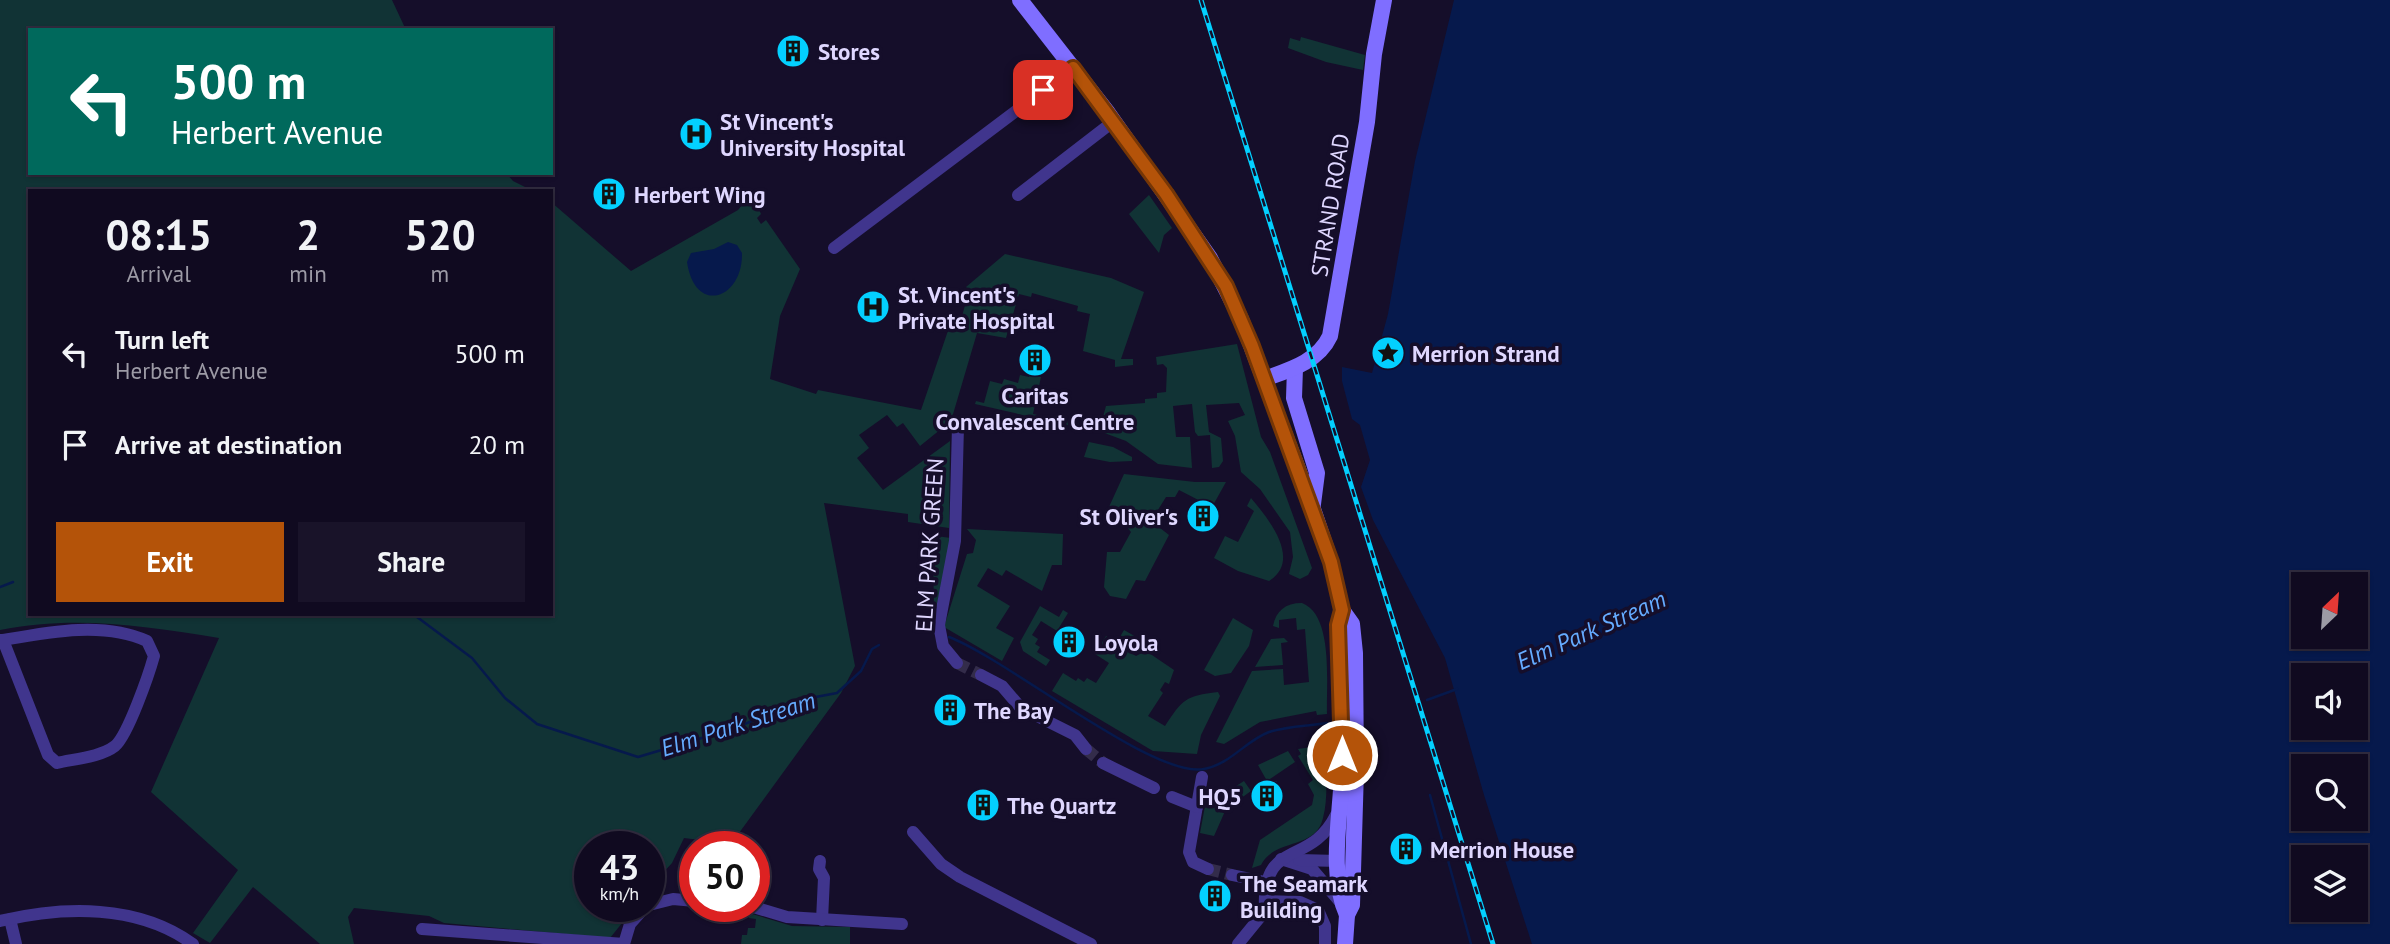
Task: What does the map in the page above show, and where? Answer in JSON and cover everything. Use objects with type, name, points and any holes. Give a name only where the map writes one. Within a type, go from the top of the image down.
[{"type":"main road","points":[[1020,0],[1114,121],[1210,258],[1241,319],[1312,506],[1331,562],[1342,610],[1352,624],[1355,653],[1344,909],[1345,944]]},
{"type":"main road","name":"STRAND ROAD","points":[[1264,379],[1295,368],[1325,346],[1330,336],[1368,118],[1374,54],[1384,0]]},
{"type":"main road","points":[[1295,368],[1294,398],[1317,473],[1312,506]]},
{"type":"main road","points":[[1342,610],[1338,625],[1342,681],[1340,806],[1346,861]]},
{"type":"street","points":[[834,248],[1073,68]]},
{"type":"street","points":[[1018,195],[1114,121]]},
{"type":"street","name":"ELM PARK GREEN","points":[[957,663],[943,646],[939,625],[955,541],[958,426]]},
{"type":"street","points":[[94,631],[115,633],[147,642],[154,656],[138,701],[117,745],[106,751],[57,763],[48,755],[1,640],[48,632],[94,631]]},
{"type":"street","points":[[981,675],[1002,686],[1020,707]]},
{"type":"street","points":[[1039,718],[1075,735],[1086,749]]},
{"type":"street","points":[[1103,762],[1154,788]]},
{"type":"street","points":[[1202,776],[1189,852],[1193,862],[1208,869]]},
{"type":"street","points":[[1172,797],[1197,807]]},
{"type":"street","points":[[1238,944],[1265,911],[1265,882],[1270,869],[1281,859],[1319,841],[1329,830],[1340,806]]},
{"type":"street","points":[[913,832],[941,864],[960,877],[1091,944]]},
{"type":"street","points":[[1281,859],[1346,861]]},
{"type":"street","points":[[1281,859],[1312,869],[1344,909]]},
{"type":"street","points":[[820,861],[819,869],[824,878],[822,920]]},
{"type":"street","points":[[1232,875],[1265,882]]},
{"type":"street","points":[[1265,901],[1300,902],[1318,910],[1325,926],[1325,944]]},
{"type":"street","points":[[16,944],[5,920],[63,911],[128,915],[156,923],[194,944]]},
{"type":"street","points":[[770,912],[787,917],[822,920],[889,918],[902,924]]},
{"type":"street","points":[[422,929],[624,944],[632,922]]},
{"type":"green space","points":[[0,0],[392,0],[405,28],[28,28],[28,175],[508,175],[513,181],[529,189],[28,189],[28,616],[553,616],[553,204],[631,271],[738,210],[748,198],[755,201],[761,214],[757,218],[761,224],[766,220],[800,269],[780,316],[770,379],[816,394],[818,390],[921,410],[953,316],[962,316],[969,291],[966,287],[1005,254],[1111,278],[1144,292],[1121,359],[1133,359],[1133,365],[1115,367],[1115,360],[1083,351],[1090,314],[1077,311],[1078,306],[1032,293],[1031,297],[1019,294],[1006,338],[977,333],[951,421],[920,446],[903,423],[897,427],[887,415],[859,435],[869,448],[857,458],[883,490],[950,441],[949,528],[908,522],[908,514],[824,503],[855,666],[841,693],[740,831],[679,831],[679,848],[665,871],[665,831],[574,831],[574,922],[623,922],[610,938],[444,923],[429,916],[354,908],[348,917],[354,944],[320,944],[253,887],[210,943],[193,933],[238,870],[151,792],[219,638],[110,624],[55,623],[0,630]]},
{"type":"green space","points":[[1301,37],[1365,55],[1363,70],[1326,62],[1288,48],[1290,38],[1300,41]]},
{"type":"green space","points":[[1149,195],[1172,228],[1164,235],[1159,253],[1129,214]]},
{"type":"green space","points":[[1237,344],[1261,437],[1270,452],[1312,568],[1308,575],[1300,579],[1289,574],[1293,557],[1290,532],[1260,489],[1241,472],[1235,436],[1228,421],[1245,415],[1239,403],[1206,405],[1209,432],[1221,438],[1223,461],[1219,467],[1212,468],[1210,435],[1198,436],[1195,432],[1192,404],[1173,406],[1176,437],[1190,437],[1192,468],[1158,464],[1126,441],[1099,431],[1106,406],[1145,403],[1145,399],[1157,398],[1157,393],[1166,392],[1167,368],[1163,364],[1157,365],[1156,357]]},
{"type":"green space","points":[[1030,374],[1041,377],[1033,414],[1085,425],[1084,429],[975,404],[976,401],[984,403],[990,381],[1002,384],[1004,379],[1018,383],[1020,375],[1029,377]]},
{"type":"green space","points":[[1089,442],[1113,447],[1132,457],[1132,461],[1110,462],[1084,457]]},
{"type":"green space","points":[[1124,474],[1195,482],[1226,482],[1212,507],[1179,490],[1175,497],[1166,497],[1151,521],[1169,535],[1145,581],[1136,580],[1126,599],[1110,596],[1104,587],[1107,552],[1120,552],[1131,532],[1125,525],[1123,528],[1104,518]]},
{"type":"green space","points":[[1251,498],[1273,527],[1282,551],[1283,562],[1279,572],[1269,581],[1238,571],[1214,558],[1225,536],[1238,542],[1254,511],[1247,506]]},
{"type":"green space","points":[[967,529],[1063,534],[1062,565],[1052,565],[1042,591],[1006,570],[1002,576],[988,568],[977,586],[1010,606],[996,628],[1014,638],[1002,661],[944,627],[967,554],[973,553],[976,540]]},
{"type":"green space","points":[[933,538],[951,538],[934,619]]},
{"type":"green space","points":[[1302,603],[1312,610],[1324,636],[1327,714],[1317,715],[1316,711],[1260,722],[1224,744],[1216,742],[1252,671],[1283,669],[1284,685],[1309,682],[1305,629],[1297,630],[1296,618],[1279,620],[1279,628],[1273,626],[1282,609],[1291,604]]},
{"type":"green space","points":[[1040,606],[1059,617],[1063,610],[1068,613],[1057,631],[1041,621],[1032,635],[1038,639],[1035,644],[1040,647],[1037,652],[1050,660],[1046,666],[1023,651],[1020,642]]},
{"type":"green space","points":[[1233,618],[1253,630],[1249,646],[1231,673],[1215,676],[1204,670]]},
{"type":"green space","points":[[1124,630],[1138,638],[1131,653],[1136,656],[1146,651],[1174,670],[1169,684],[1165,682],[1160,690],[1163,693],[1148,716],[1165,726],[1186,700],[1218,692],[1220,696],[1201,735],[1197,754],[1153,751],[1052,691],[1063,673],[1076,681],[1078,678],[1084,682],[1087,678],[1096,683],[1109,663],[1095,654],[1106,636],[1117,642]]},
{"type":"green space","points":[[1284,638],[1288,642],[1281,643],[1283,665],[1255,667],[1271,639]]},
{"type":"green space","points":[[1326,745],[1326,801],[1319,828],[1304,840],[1275,851],[1261,865],[1252,868],[1260,840],[1312,805],[1314,795],[1308,784],[1313,780],[1298,756],[1301,754],[1298,749]]},
{"type":"green space","points":[[1288,751],[1295,762],[1267,781],[1258,765]]},
{"type":"green space","points":[[1244,781],[1251,791],[1226,809],[1214,836],[1200,833],[1205,806]]},
{"type":"green space","points":[[770,919],[792,926],[850,927],[850,944],[741,944],[742,935],[747,935],[748,928],[755,928],[756,922],[770,922]]},
{"type":"water","points":[[1454,0],[2390,0],[2390,944],[1532,944],[1484,795],[1445,658],[1373,520],[1361,487],[1370,460],[1360,425],[1352,419],[1342,381],[1342,367],[1372,373],[1388,314],[1415,161]]},
{"type":"water","points":[[728,242],[737,245],[742,253],[740,269],[727,290],[718,295],[708,295],[699,290],[692,279],[687,262],[691,253],[714,249]]},
{"type":"waterway","name":"Elm Park Stream","points":[[0,587],[13,582]]},
{"type":"waterway","name":"Elm Park Stream","points":[[416,616],[472,658],[505,698],[537,724],[638,757],[732,729],[780,710],[789,702],[837,693],[861,671],[872,649],[879,645]]},
{"type":"waterway","name":"Elm Park Stream","points":[[949,637],[975,649],[1117,737],[1151,756],[1181,767],[1204,769],[1214,766],[1269,732],[1327,723]]},
{"type":"waterway","name":"Elm Park Stream","points":[[1427,700],[1457,689]]},
{"type":"waterway","points":[[1430,795],[1471,944]]},
{"type":"tunnel","points":[[957,663],[981,675]]},
{"type":"tunnel","points":[[1020,707],[1039,717]]},
{"type":"tunnel","points":[[1086,749],[1103,763]]},
{"type":"tunnel","points":[[1208,869],[1232,875]]},
{"type":"railway","points":[[1201,0],[1493,944]]},
{"type":"place","name":"Stores","points":[[793,51]]},
{"type":"place","name":"St Vincent's University Hospital","points":[[696,134]]},
{"type":"place","name":"Herbert Wing","points":[[609,194]]},
{"type":"place","name":"St. Vincent's Private Hospital","points":[[873,307]]},
{"type":"place","name":"Merrion Strand","points":[[1388,353]]},
{"type":"place","name":"Caritas Convalescent Centre","points":[[1035,360]]},
{"type":"place","name":"St Oliver's","points":[[1203,516]]},
{"type":"place","name":"Loyola","points":[[1069,642]]},
{"type":"place","name":"The Bay","points":[[950,710]]},
{"type":"place","name":"HQ5","points":[[1267,796]]},
{"type":"place","name":"The Quartz","points":[[983,805]]},
{"type":"place","name":"Merrion House","points":[[1406,849]]},
{"type":"place","name":"The Seamark Building","points":[[1215,896]]},
{"type":"route","points":[[1043,90],[1073,68],[1138,154],[1210,258],[1234,303],[1331,562],[1342,610],[1338,625],[1342,681],[1342,755]]}]
